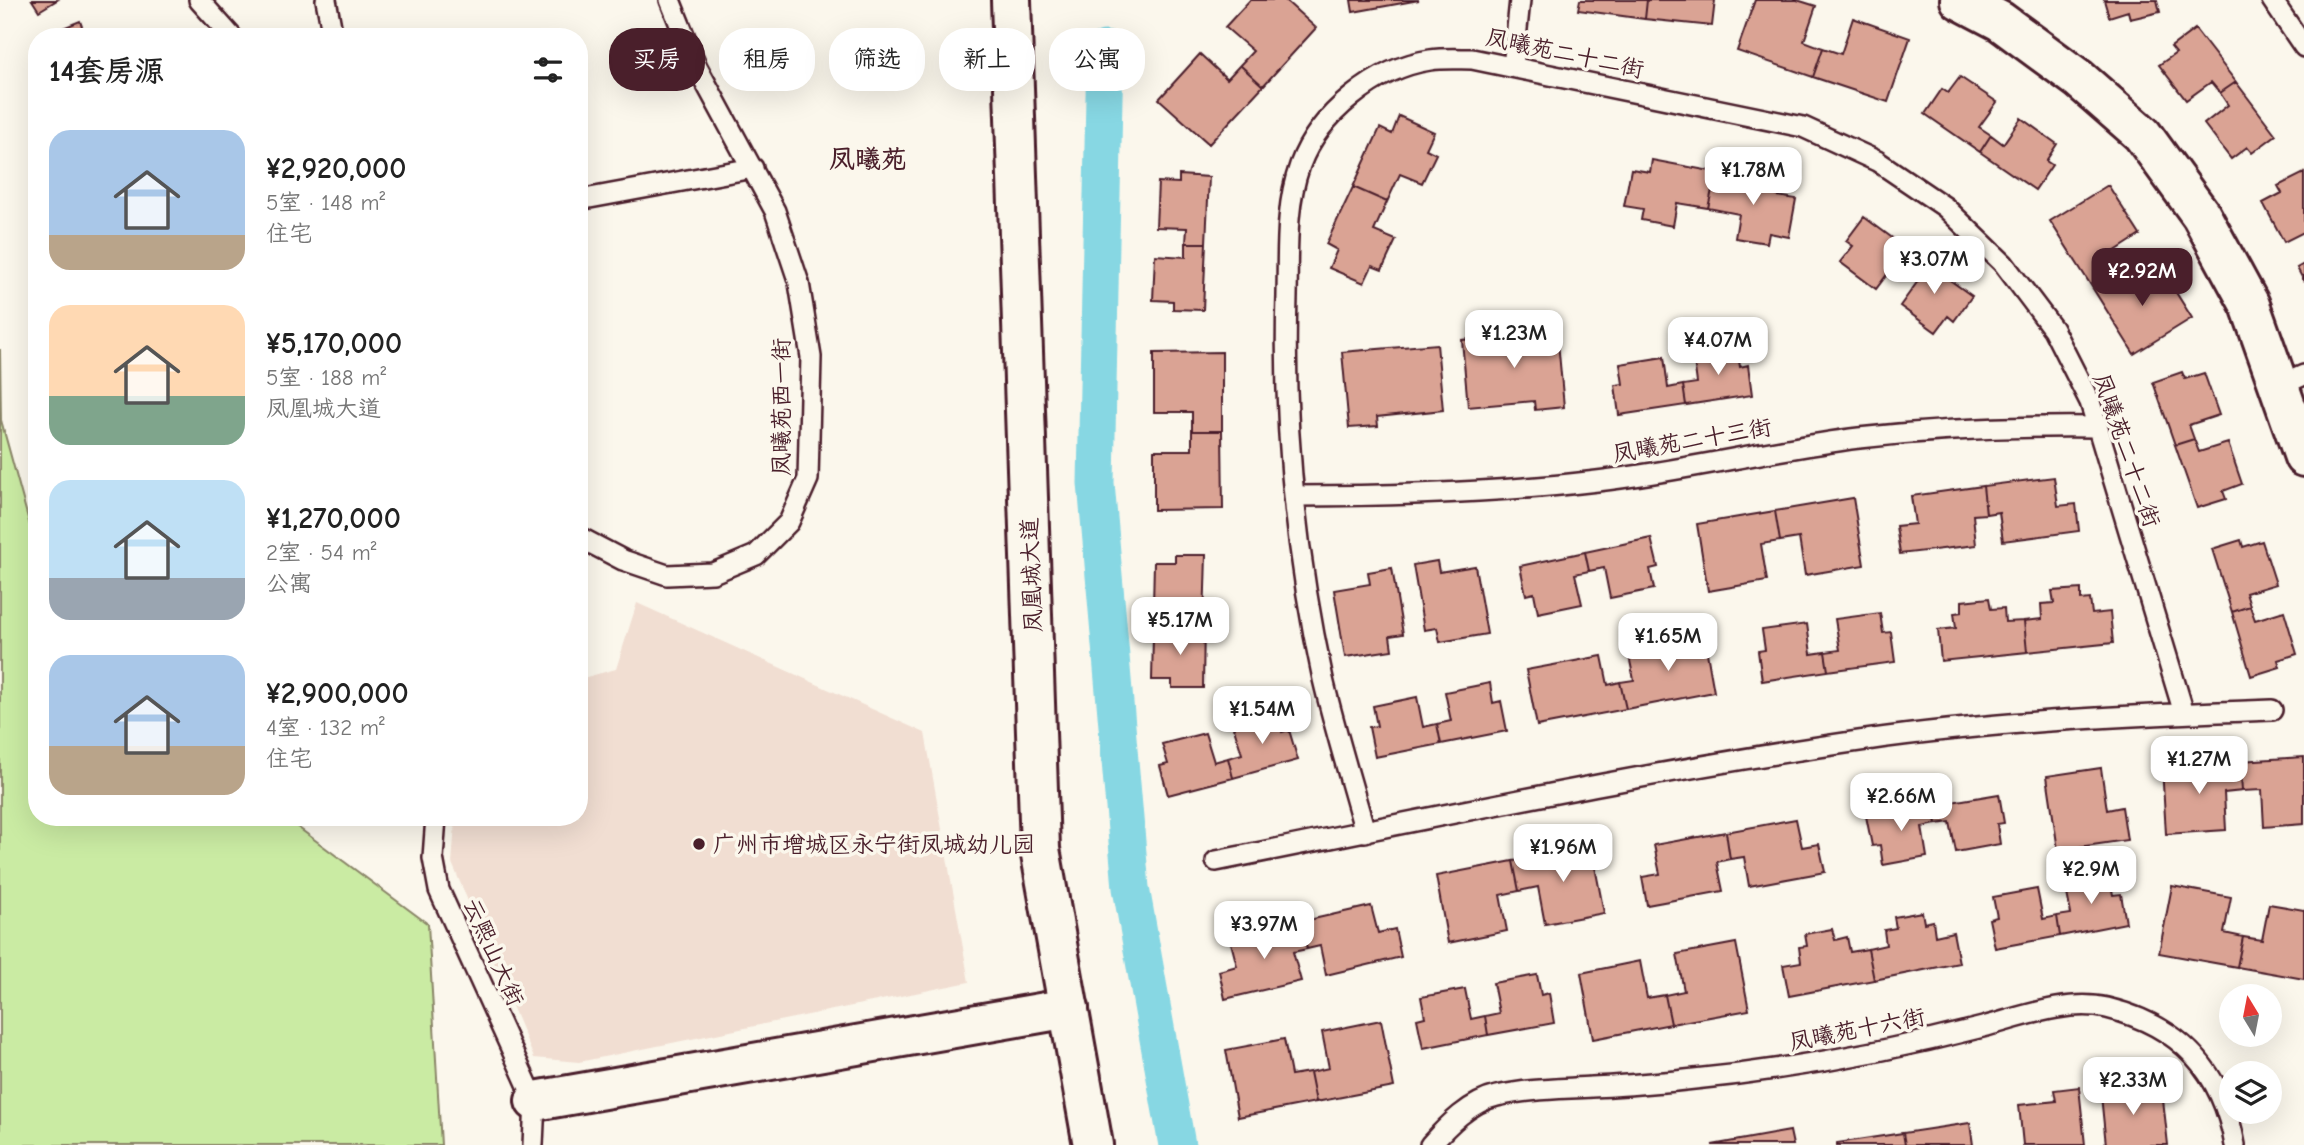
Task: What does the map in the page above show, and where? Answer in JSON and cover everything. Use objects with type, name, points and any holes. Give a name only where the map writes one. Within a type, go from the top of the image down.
[{"type":"main road","name":"凤凰城大道","points":[[1011,0],[1040,849],[1093,1145]]},
{"type":"main road","points":[[1960,0],[2000,21],[2079,79],[2142,134],[2202,215],[2292,381],[2304,457]]},
{"type":"main road","points":[[535,1101],[1069,1008]]},
{"type":"lane","points":[[199,0],[224,28]]},
{"type":"lane","points":[[326,0],[331,28]]},
{"type":"lane","name":"凤曦苑西一街","points":[[588,542],[623,560],[667,575],[713,573],[756,555],[789,522],[808,479],[811,357],[799,282],[775,211],[697,67],[670,0]]},
{"type":"lane","points":[[1513,67],[1520,0]]},
{"type":"lane","points":[[2272,0],[2304,47]]},
{"type":"lane","name":"凤曦苑二十二街","points":[[1365,832],[1324,679],[1296,523],[1285,365],[1289,205],[1300,164],[1322,127],[1351,96],[1388,74],[1429,60],[1472,59],[1803,127],[1878,161],[1945,207],[2004,264],[2053,330],[2090,402],[2184,713]]},
{"type":"lane","points":[[588,198],[753,168]]},
{"type":"lane","name":"凤曦苑二十三街","points":[[1294,496],[1396,496],[1498,491],[1599,481],[1857,438],[2017,426],[2097,427]]},
{"type":"lane","points":[[1216,861],[1734,760],[1868,740],[2003,724],[2272,710]]},
{"type":"lane","name":"云熙山大街","points":[[435,826],[433,858],[439,890],[535,1101]]},
{"type":"lane","name":"凤曦苑十六街","points":[[1430,1145],[1456,1117],[1494,1096],[1538,1090],[1626,1086],[1802,1065],[1947,1037],[2061,1007],[2072,1007],[2105,1008],[2146,1020],[2183,1044],[2212,1077],[2230,1116],[2235,1145]]},
{"type":"lane","points":[[533,1145],[535,1101]]},
{"type":"shaded area","name":"广州市增城区永宁街凤城幼儿园","points":[[637,603],[925,733],[969,982],[579,1062],[534,1058],[452,863],[455,826],[588,826],[588,677],[616,669]]},
{"type":"green space","points":[[0,349],[1,420],[28,518],[28,826],[296,826],[428,924],[441,1145],[0,1145]]},
{"type":"building","points":[[32,0],[57,0],[39,11]]},
{"type":"building","points":[[1250,0],[1285,0],[1316,28],[1263,86],[1240,65],[1253,51],[1225,27]]},
{"type":"building","points":[[1351,0],[1419,0],[1353,12]]},
{"type":"building","points":[[1580,0],[1647,0],[1645,19],[1578,10]]},
{"type":"building","points":[[1647,0],[1715,0],[1712,26],[1645,19]]},
{"type":"building","points":[[1755,0],[1797,0],[1816,6],[1804,41],[1823,48],[1813,77],[1737,51]]},
{"type":"building","points":[[2104,0],[2157,0],[2160,12],[2130,19],[2128,11],[2109,17]]},
{"type":"building","points":[[1853,18],[1910,38],[1888,102],[1813,77],[1823,48],[1841,54]]},
{"type":"building","points":[[80,21],[83,28],[63,28]]},
{"type":"building","points":[[2195,29],[2236,82],[2220,93],[2211,82],[2186,100],[2159,65],[2176,53],[2171,47]]},
{"type":"building","points":[[1200,54],[1227,79],[1240,65],[1263,86],[1209,144],[1159,99]]},
{"type":"building","points":[[1960,77],[1997,102],[1979,127],[1991,135],[1980,152],[1925,114],[1942,89],[1948,93]]},
{"type":"building","points":[[2236,82],[2276,135],[2252,153],[2247,147],[2231,159],[2204,124],[2228,105],[2220,93]]},
{"type":"building","points":[[1399,116],[1434,132],[1426,149],[1436,154],[1422,183],[1400,174],[1387,202],[1353,187],[1380,128],[1392,134]]},
{"type":"building","points":[[2021,118],[2057,144],[2046,161],[2052,165],[2035,190],[1980,152],[1991,135],[2003,144]]},
{"type":"building","points":[[1652,160],[1716,172],[1708,208],[1677,203],[1673,226],[1641,220],[1643,209],[1624,206],[1631,169],[1650,172]]},
{"type":"building","points":[[1716,172],[1779,184],[1777,196],[1796,199],[1789,237],[1769,233],[1767,243],[1735,238],[1739,214],[1708,208]]},
{"type":"building","points":[[2304,173],[2304,232],[2284,242],[2263,203],[2282,193],[2278,186]]},
{"type":"building","points":[[1179,175],[1209,177],[1206,243],[1186,243],[1187,228],[1156,227],[1158,182],[1179,183]]},
{"type":"building","points":[[2108,185],[2140,235],[2109,255],[2118,271],[2092,287],[2050,221]]},
{"type":"building","points":[[1353,187],[1387,202],[1374,231],[1396,240],[1382,270],[1372,266],[1364,283],[1329,268],[1337,250],[1326,244]]},
{"type":"building","points":[[1864,217],[1918,257],[1906,273],[1895,264],[1876,289],[1840,262],[1853,246],[1846,241]]},
{"type":"building","points":[[1186,243],[1206,243],[1203,310],[1173,309],[1173,301],[1153,300],[1155,255],[1186,257]]},
{"type":"building","points":[[1918,257],[1972,296],[1954,321],[1948,316],[1936,332],[1900,306],[1918,281],[1906,273]]},
{"type":"building","points":[[2304,264],[2304,281],[2297,268]]},
{"type":"building","points":[[2160,267],[2192,318],[2134,354],[2092,287],[2118,271],[2128,287]]},
{"type":"building","points":[[1557,331],[1564,407],[1535,410],[1534,401],[1468,407],[1462,340]]},
{"type":"building","points":[[1437,344],[1443,410],[1377,417],[1378,426],[1349,428],[1342,352]]},
{"type":"building","points":[[1737,347],[1740,367],[1748,365],[1752,395],[1686,405],[1683,385],[1697,383],[1693,353]]},
{"type":"building","points":[[1222,352],[1222,431],[1192,431],[1192,412],[1154,412],[1154,353]]},
{"type":"building","points":[[1664,357],[1668,388],[1683,385],[1686,405],[1619,415],[1615,385],[1623,384],[1620,364]]},
{"type":"building","points":[[2182,372],[2185,379],[2204,373],[2219,415],[2189,425],[2194,439],[2175,445],[2153,382]]},
{"type":"building","points":[[1192,431],[1222,431],[1223,509],[1154,510],[1154,450],[1192,450]]},
{"type":"building","points":[[2194,439],[2199,452],[2228,443],[2242,484],[2223,491],[2226,499],[2197,508],[2175,445]]},
{"type":"building","points":[[2054,477],[2058,506],[2076,504],[2079,531],[2003,541],[1999,512],[1986,514],[1983,486]]},
{"type":"building","points":[[1983,486],[1986,514],[1973,515],[1976,545],[1900,554],[1896,526],[1915,524],[1911,496]]},
{"type":"building","points":[[1853,498],[1864,565],[1805,575],[1799,538],[1780,541],[1775,511]]},
{"type":"building","points":[[1775,511],[1780,541],[1761,544],[1767,581],[1708,591],[1697,524]]},
{"type":"building","points":[[1651,538],[1658,567],[1650,569],[1654,589],[1610,598],[1604,568],[1589,571],[1585,552]]},
{"type":"building","points":[[2241,540],[2243,547],[2262,541],[2276,584],[2246,593],[2250,606],[2232,612],[2212,549]]},
{"type":"building","points":[[1585,552],[1589,571],[1575,574],[1582,604],[1538,613],[1534,593],[1526,595],[1520,566]]},
{"type":"building","points":[[1175,555],[1206,555],[1204,622],[1184,621],[1185,607],[1153,606],[1154,562],[1175,562]]},
{"type":"building","points":[[1437,561],[1439,572],[1475,566],[1487,634],[1440,642],[1437,628],[1424,630],[1413,565]]},
{"type":"building","points":[[1392,568],[1403,634],[1390,636],[1392,650],[1345,657],[1334,590],[1370,584],[1368,572]]},
{"type":"building","points":[[2081,589],[2081,600],[2090,599],[2092,614],[2110,612],[2113,643],[2027,652],[2024,621],[2042,619],[2041,604],[2054,603],[2052,591]]},
{"type":"building","points":[[1989,598],[1991,609],[2004,608],[2005,622],[2024,621],[2027,652],[1941,661],[1938,630],[1956,628],[1954,613],[1962,612],[1962,601]]},
{"type":"building","points":[[2250,606],[2255,620],[2284,611],[2297,654],[2278,660],[2280,667],[2251,676],[2232,612]]},
{"type":"building","points":[[1880,613],[1883,633],[1891,632],[1895,662],[1828,671],[1825,652],[1840,650],[1835,619]]},
{"type":"building","points":[[1184,621],[1204,622],[1203,688],[1172,688],[1172,680],[1152,680],[1153,635],[1184,636]]},
{"type":"building","points":[[1807,624],[1811,654],[1825,652],[1828,671],[1762,681],[1758,651],[1765,650],[1762,630]]},
{"type":"building","points":[[1704,636],[1714,692],[1626,709],[1620,682],[1634,680],[1628,651]]},
{"type":"building","points":[[1602,656],[1608,685],[1620,682],[1626,709],[1537,726],[1526,670]]},
{"type":"building","points":[[1490,683],[1493,703],[1501,701],[1507,731],[1441,744],[1437,724],[1451,721],[1445,692]]},
{"type":"building","points":[[1417,697],[1423,727],[1437,724],[1441,744],[1375,757],[1369,727],[1377,726],[1373,706]]},
{"type":"building","points":[[1277,713],[1282,732],[1289,730],[1298,760],[1233,778],[1228,758],[1242,754],[1233,725]]},
{"type":"building","points":[[1205,733],[1214,762],[1228,758],[1233,778],[1168,795],[1160,766],[1168,764],[1162,744]]},
{"type":"building","points":[[2304,757],[2304,824],[2264,827],[2262,790],[2242,791],[2240,761]]},
{"type":"building","points":[[2240,761],[2242,791],[2224,793],[2226,830],[2166,834],[2162,767]]},
{"type":"building","points":[[2101,768],[2107,810],[2122,807],[2127,840],[2058,850],[2047,776]]},
{"type":"building","points":[[1999,794],[2004,823],[1997,824],[2000,844],[1956,852],[1950,822],[1936,824],[1933,805]]},
{"type":"building","points":[[1933,805],[1936,824],[1922,827],[1927,857],[1883,865],[1880,845],[1872,846],[1866,816]]},
{"type":"building","points":[[1796,819],[1802,847],[1819,844],[1825,872],[1749,886],[1744,857],[1730,859],[1726,832]]},
{"type":"building","points":[[1726,832],[1730,859],[1717,862],[1723,891],[1647,905],[1642,877],[1660,874],[1654,845]]},
{"type":"building","points":[[1591,846],[1604,913],[1545,924],[1538,887],[1519,891],[1513,861]]},
{"type":"building","points":[[1513,861],[1519,891],[1500,895],[1507,931],[1448,943],[1436,876]]},
{"type":"building","points":[[2109,875],[2113,895],[2121,894],[2126,923],[2060,936],[2057,916],[2071,914],[2065,883]]},
{"type":"building","points":[[2172,886],[2231,897],[2224,933],[2243,937],[2237,967],[2159,953]]},
{"type":"building","points":[[2037,889],[2043,919],[2057,916],[2060,936],[1995,948],[1989,919],[1997,917],[1993,897]]},
{"type":"building","points":[[2269,904],[2304,910],[2304,979],[2237,967],[2243,937],[2262,940]]},
{"type":"building","points":[[1371,906],[1378,933],[1395,929],[1401,957],[1326,975],[1320,946],[1307,949],[1300,922]]},
{"type":"building","points":[[1922,912],[1924,923],[1933,921],[1935,936],[1953,932],[1959,963],[1874,980],[1868,949],[1886,945],[1884,930],[1896,928],[1894,917]]},
{"type":"building","points":[[1300,922],[1307,949],[1293,952],[1301,981],[1225,999],[1219,971],[1237,966],[1230,939]]},
{"type":"building","points":[[1832,929],[1835,940],[1847,937],[1850,952],[1868,949],[1874,980],[1789,996],[1783,965],[1801,962],[1799,947],[1807,946],[1805,934]]},
{"type":"building","points":[[1736,943],[1749,1010],[1671,1024],[1665,995],[1684,991],[1677,954]]},
{"type":"building","points":[[1640,961],[1647,998],[1665,995],[1671,1024],[1593,1039],[1581,973]]},
{"type":"building","points":[[1537,975],[1541,995],[1549,993],[1554,1023],[1488,1035],[1485,1016],[1499,1013],[1493,983]]},
{"type":"building","points":[[1465,989],[1471,1019],[1485,1016],[1488,1035],[1423,1048],[1417,1019],[1425,1017],[1421,997]]},
{"type":"building","points":[[1381,1020],[1394,1087],[1316,1102],[1310,1072],[1329,1068],[1322,1032]]},
{"type":"building","points":[[1284,1039],[1291,1075],[1310,1072],[1316,1102],[1238,1117],[1226,1050]]},
{"type":"building","points":[[2124,1082],[2125,1094],[2162,1090],[2168,1145],[2106,1145],[2100,1085]]},
{"type":"building","points":[[2079,1087],[2085,1145],[2023,1145],[2019,1105],[2056,1101],[2054,1090]]},
{"type":"building","points":[[1970,1123],[1973,1145],[1905,1145],[1903,1133]]},
{"type":"building","points":[[1790,1131],[1793,1145],[1712,1145]]},
{"type":"building","points":[[1903,1133],[1905,1145],[1837,1145],[1837,1143]]},
{"type":"waterway","points":[[1104,91],[1096,483],[1131,888],[1177,1145]]},
{"type":"place","name":"广州市增城区永宁街凤城幼儿园","points":[[699,844]]},
{"type":"district","name":"凤曦苑","points":[[868,159]]}]
